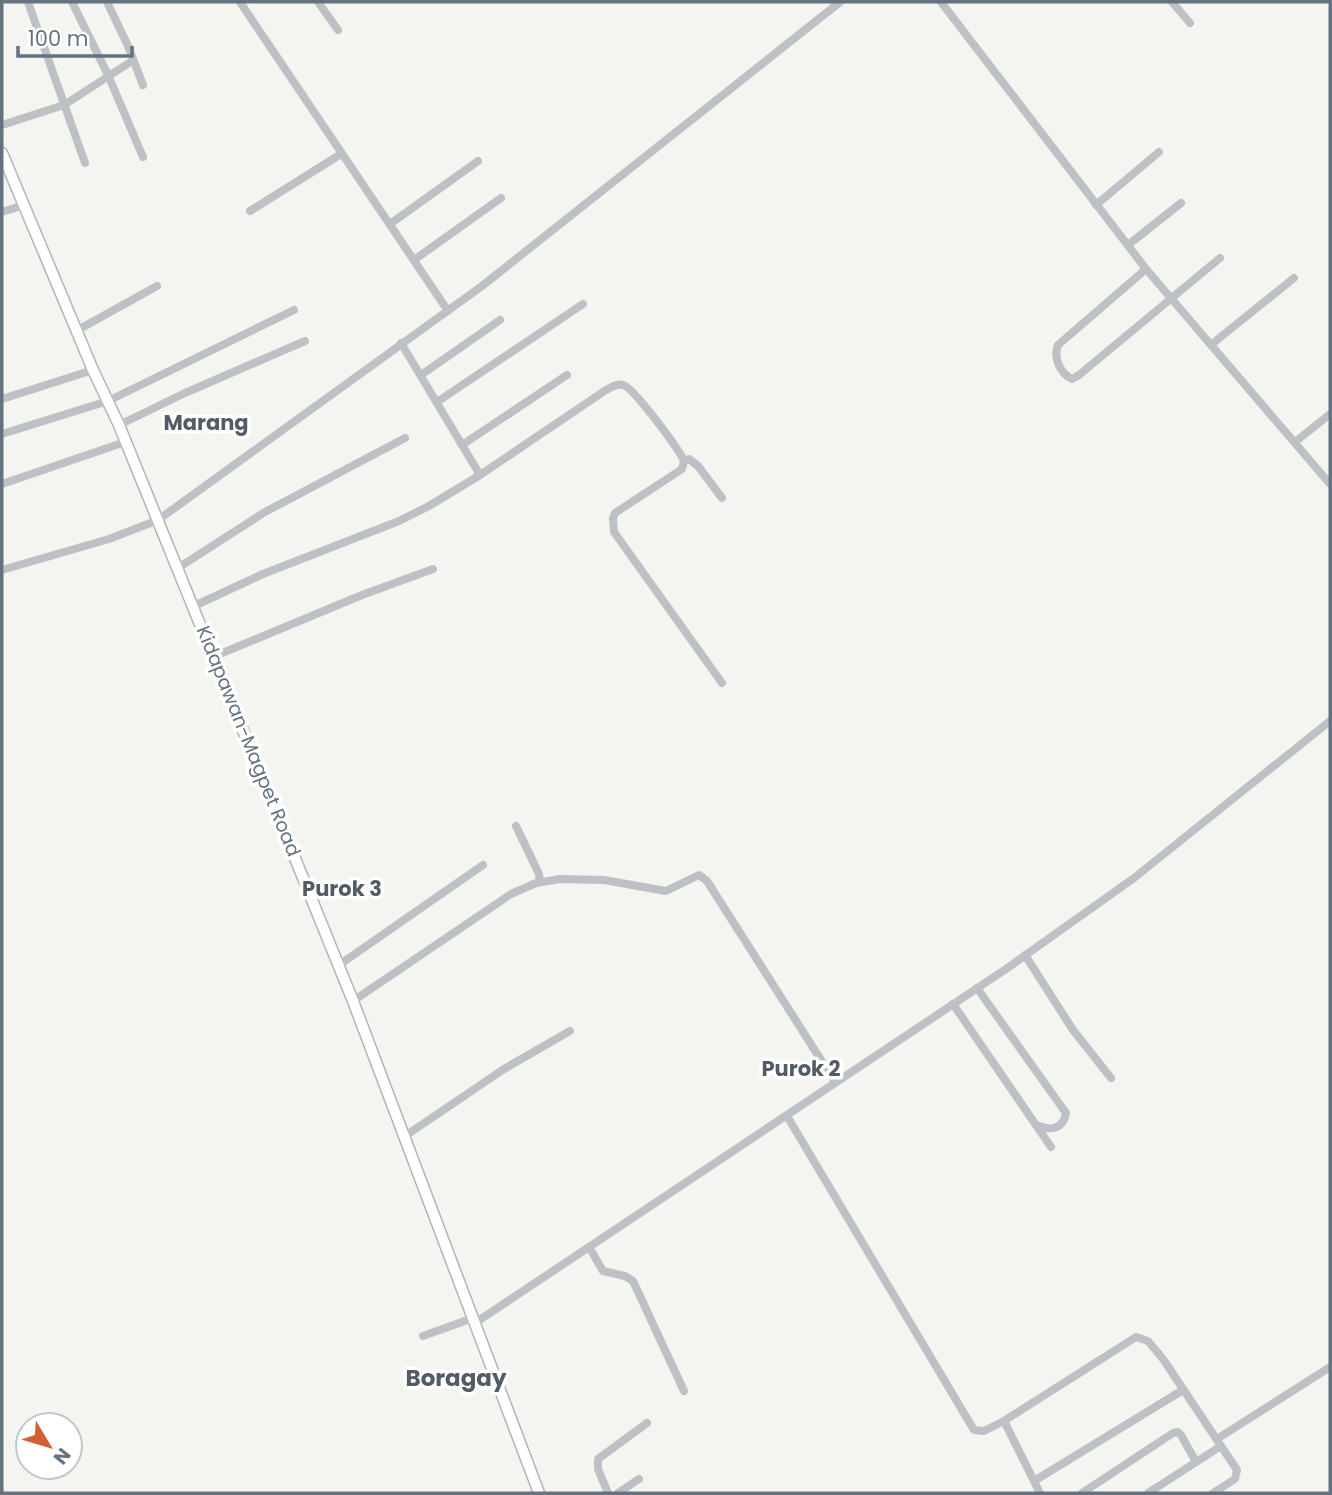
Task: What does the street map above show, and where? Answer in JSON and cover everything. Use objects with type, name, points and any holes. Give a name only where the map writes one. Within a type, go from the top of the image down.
[{"type":"main road","name":"Kidapawan-Magpet Road","points":[[2,153],[215,656],[354,1001],[539,1493]]},
{"type":"street","points":[[28,2],[85,163]]},
{"type":"street","points":[[72,2],[108,75],[143,157]]},
{"type":"street","points":[[107,2],[143,85]]},
{"type":"street","points":[[240,2],[448,310]]},
{"type":"street","points":[[318,2],[338,30]]},
{"type":"street","points":[[2,570],[110,539],[158,520],[482,286],[840,2]]},
{"type":"street","points":[[941,2],[1169,298],[1212,344],[1330,484]]},
{"type":"street","points":[[1172,2],[1190,23]]},
{"type":"street","points":[[2,125],[64,105],[132,61]]},
{"type":"street","points":[[1096,205],[1160,152]]},
{"type":"street","points":[[250,211],[341,154]]},
{"type":"street","points":[[390,225],[478,161]]},
{"type":"street","points":[[414,260],[501,198]]},
{"type":"street","points":[[1128,245],[1181,203]]},
{"type":"street","points":[[2,212],[24,205]]},
{"type":"street","points":[[1146,269],[1058,345],[1056,354],[1064,374],[1072,379],[1079,375],[1220,258]]},
{"type":"street","points":[[1212,344],[1294,278]]},
{"type":"street","points":[[76,331],[157,286]]},
{"type":"street","points":[[437,402],[583,304]]},
{"type":"street","points":[[2,434],[108,401],[294,310]]},
{"type":"street","points":[[421,375],[500,320]]},
{"type":"street","points":[[119,425],[305,341]]},
{"type":"street","points":[[401,343],[480,475]]},
{"type":"street","points":[[2,399],[93,370]]},
{"type":"street","points":[[462,444],[567,375]]},
{"type":"street","points":[[194,606],[263,574],[399,521],[429,506],[618,384],[624,385],[637,396],[684,461],[682,469],[619,510],[613,519],[614,532],[722,683]]},
{"type":"street","points":[[1296,442],[1330,414]]},
{"type":"street","points":[[178,568],[265,512],[405,438]]},
{"type":"street","points":[[2,484],[125,442]]},
{"type":"street","points":[[684,461],[688,460],[698,466],[722,498]]},
{"type":"street","points":[[215,656],[362,595],[433,569]]},
{"type":"street","points":[[423,1336],[474,1321],[977,988],[1134,878],[1330,721]]},
{"type":"street","points":[[516,825],[539,874],[540,882]]},
{"type":"street","points":[[339,965],[484,865]]},
{"type":"street","points":[[354,1001],[510,894],[540,882],[596,879],[666,891],[695,876],[704,877],[835,1083]]},
{"type":"street","points":[[1025,955],[1073,1030],[1111,1078]]},
{"type":"street","points":[[977,988],[1066,1113],[1063,1123],[1057,1128],[1046,1129],[1036,1125]]},
{"type":"street","points":[[953,1004],[1051,1147]]},
{"type":"street","points":[[405,1136],[504,1069],[570,1031]]},
{"type":"street","points":[[787,1116],[977,1432],[1004,1421],[1136,1337],[1148,1341],[1238,1473],[1235,1479],[1213,1493]]},
{"type":"street","points":[[589,1247],[603,1271],[625,1276],[633,1281],[684,1391]]},
{"type":"street","points":[[1148,1493],[1330,1367]]},
{"type":"street","points":[[1034,1481],[1183,1390]]},
{"type":"street","points":[[1004,1421],[1040,1493]]},
{"type":"street","points":[[608,1493],[597,1469],[598,1460],[647,1423]]},
{"type":"street","points":[[1082,1493],[1173,1433],[1178,1432],[1181,1435],[1196,1462]]},
{"type":"street","points":[[618,1493],[639,1479]]},
{"type":"district","name":"Marang","points":[[206,423]]},
{"type":"district","name":"Purok 3","points":[[342,889]]},
{"type":"district","name":"Purok 2","points":[[801,1069]]},
{"type":"district","name":"Boragay","points":[[456,1378]]}]
